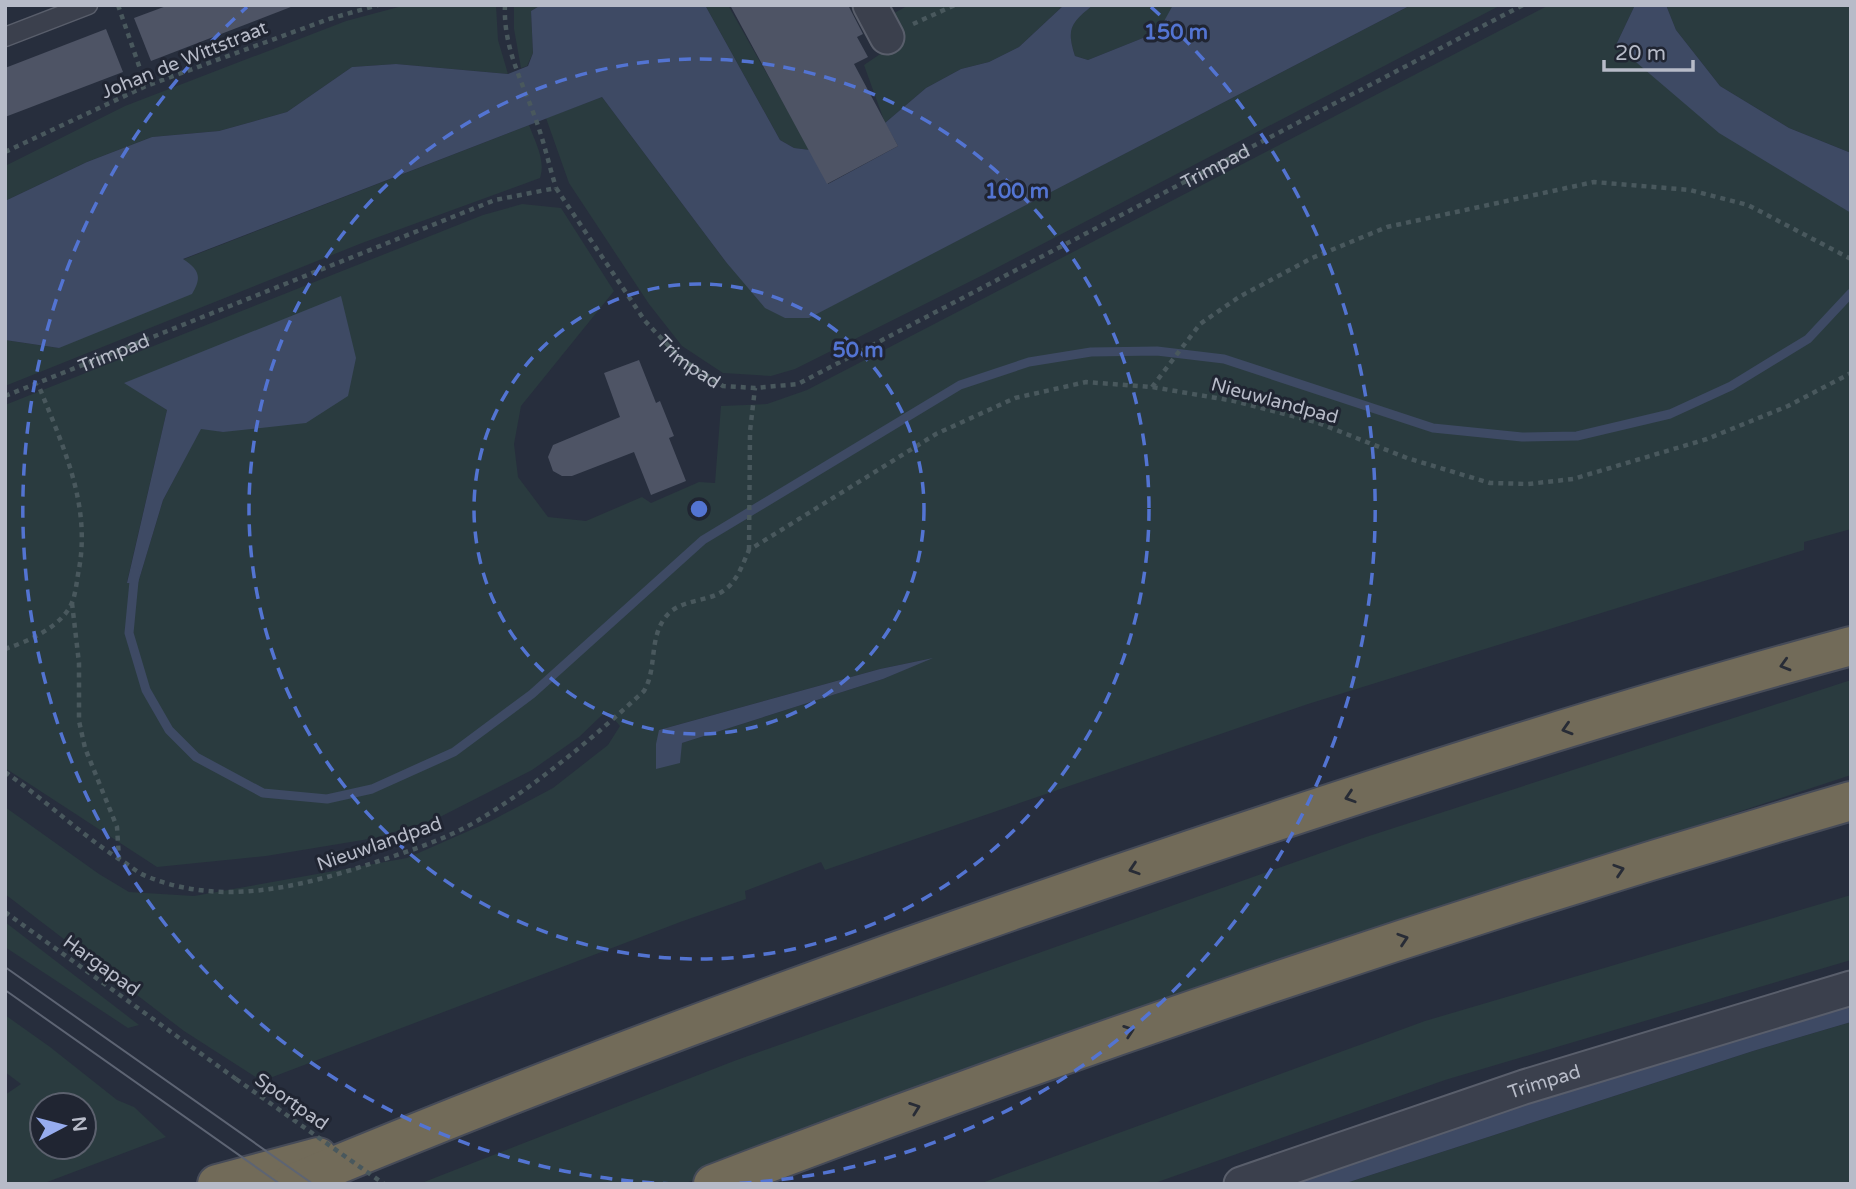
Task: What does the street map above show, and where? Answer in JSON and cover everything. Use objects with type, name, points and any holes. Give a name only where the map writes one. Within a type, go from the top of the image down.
[{"type":"highway","points":[[290,1184],[418,1130],[558,1076],[959,927],[1371,790],[1618,712],[1851,646]]},
{"type":"highway","points":[[713,1184],[1101,1040],[1350,956],[1715,840],[1851,801]]},
{"type":"highway","points":[[217,1184],[418,1130]]},
{"type":"highway","points":[[747,1184],[851,1131]]},
{"type":"street","points":[[870,5],[887,37]]},
{"type":"street","name":"Trimpad","points":[[1241,1184],[1524,1087],[1851,988]]},
{"type":"lane","points":[[5,37],[88,5]]},
{"type":"path","points":[[118,5],[146,86]]},
{"type":"path","name":"Johan de Wittstraat","points":[[5,152],[146,86],[328,19],[378,5]]},
{"type":"path","points":[[505,5],[504,24],[515,70],[537,121],[556,188]]},
{"type":"path","points":[[887,37],[955,5]]},
{"type":"path","name":"Trimpad","points":[[5,396],[495,200],[556,188],[645,321],[681,359],[723,386],[755,388],[798,384],[1523,5]]},
{"type":"path","points":[[1152,387],[1200,324],[1239,297],[1312,258],[1387,227],[1482,204],[1594,182],[1690,190],[1748,205],[1851,259]]},
{"type":"path","name":"Nieuwlandpad","points":[[749,550],[936,434],[1015,398],[1086,383],[1152,387],[1234,401],[1317,422],[1407,458],[1490,484],[1528,484],[1573,479],[1707,439],[1788,406],[1851,373]]},
{"type":"path","points":[[37,384],[69,461],[81,510],[83,545],[72,602],[79,663],[79,721],[85,748],[117,827],[118,859]]},
{"type":"path","name":"Nieuwlandpad","points":[[5,772],[118,859],[145,876],[185,887],[218,892],[266,891],[334,876],[429,845],[475,822],[538,782],[635,700],[650,681],[656,634],[665,617],[683,604],[726,589],[735,579],[749,550],[750,431],[755,388]]},
{"type":"path","points":[[5,649],[38,635],[61,618],[72,602]]},
{"type":"path","name":"Hargapad","points":[[5,912],[183,1042]]},
{"type":"path","name":"Sportpad","points":[[183,1042],[384,1184]]},
{"type":"shaded area","points":[[406,5],[496,5],[498,40],[508,74],[396,64],[352,67],[287,112],[219,131],[152,137],[87,162],[5,201],[5,166],[125,106],[346,21]]},
{"type":"shaded area","points":[[514,5],[541,5],[531,11],[533,53],[527,66],[521,68],[514,29]]},
{"type":"shaded area","points":[[705,5],[728,5],[810,150],[794,148],[780,140]]},
{"type":"shaded area","points":[[909,5],[1064,5],[1019,47],[989,62],[961,69],[926,88],[885,123],[864,65],[895,44],[883,19]]},
{"type":"shaded area","points":[[1093,5],[1174,6],[1158,32],[1088,60],[1075,56],[1071,32],[1079,17]]},
{"type":"shaded area","points":[[1411,5],[1501,5],[983,275],[795,369],[771,376],[723,373],[682,346],[649,304],[569,183],[546,118],[602,97],[726,262],[808,318]]},
{"type":"shaded area","points":[[1549,5],[1635,5],[1616,45],[1851,213],[1851,291],[1844,301],[1851,296],[1851,529],[1804,542],[1804,550],[1308,704],[825,870],[821,862],[745,891],[746,899],[262,1081],[184,1031],[5,894],[5,807],[99,874],[129,892],[194,896],[407,858],[489,822],[553,788],[608,745],[620,726],[608,712],[579,737],[532,770],[436,819],[375,838],[266,856],[157,867],[5,768],[5,405],[483,215],[522,204],[561,208],[614,291],[521,406],[514,444],[518,477],[548,517],[586,521],[642,497],[651,503],[699,482],[715,483],[721,406],[767,404],[807,390]],"holes":[[[125,382],[223,432],[201,428],[163,500],[138,583],[127,582],[167,410]],[[928,659],[883,679],[682,743],[659,730],[880,669]]]},
{"type":"shaded area","points":[[1666,5],[1851,5],[1851,153],[1789,128],[1720,86],[1676,30]]},
{"type":"shaded area","points":[[529,125],[541,158],[540,178],[362,243],[5,386],[5,340],[59,348],[182,260]]},
{"type":"shaded area","points":[[1851,680],[1851,775],[1394,925],[683,1184],[419,1184],[734,1061],[1366,837]]},
{"type":"shaded area","points":[[1851,895],[1851,960],[1445,1080],[1152,1184],[979,1184],[1425,1021]]},
{"type":"shaded area","points":[[5,922],[139,1025],[128,1028],[5,947]]},
{"type":"shaded area","points":[[5,1015],[117,1100],[134,1107],[166,1137],[42,1184],[5,1184],[5,1095],[21,1084],[5,1072]]},
{"type":"shaded area","points":[[1851,1022],[1851,1184],[1343,1184],[1753,1051]]},
{"type":"water","points":[[541,5],[705,5],[780,140],[794,148],[810,150],[828,184],[898,146],[885,123],[926,88],[961,69],[989,62],[1019,47],[1064,5],[1093,5],[1075,22],[1071,32],[1075,56],[1088,60],[1158,32],[1173,5],[1411,5],[809,318],[785,318],[765,308],[726,262],[602,97],[183,259],[197,274],[192,294],[59,348],[5,340],[5,201],[87,162],[152,137],[219,131],[287,112],[352,67],[396,64],[508,74],[528,66],[533,53],[531,11]]},
{"type":"water","points":[[1635,5],[1666,5],[1676,30],[1720,86],[1789,128],[1851,153],[1851,213],[1719,133],[1616,45]]},
{"type":"water","points":[[341,296],[356,358],[348,396],[306,423],[223,432],[201,429],[163,500],[138,583],[127,583],[167,410],[124,383]]},
{"type":"water","points":[[933,658],[883,679],[682,743],[680,763],[656,769],[659,730],[880,669]]},
{"type":"water","points":[[1851,1003],[1851,1022],[1753,1051],[1343,1184],[1289,1184],[1556,1095]]},
{"type":"building","points":[[169,5],[296,5],[151,61],[134,18]]},
{"type":"building","points":[[730,5],[848,5],[863,34],[857,37],[868,57],[854,64],[898,146],[827,184]]},
{"type":"building","points":[[106,29],[123,72],[5,117],[5,68]]},
{"type":"building","points":[[639,360],[656,403],[660,401],[674,436],[669,438],[686,481],[651,495],[634,452],[572,476],[562,476],[553,471],[548,457],[553,445],[620,417],[604,373]]},
{"type":"waterway","points":[[135,571],[129,633],[146,690],[169,730],[196,757],[263,793],[327,799],[372,789],[454,752],[532,694],[703,540],[960,385],[1029,362],[1091,352],[1157,351],[1224,359],[1433,428],[1522,437],[1577,436],[1670,414],[1731,386],[1808,339],[1851,293]]},
{"type":"tram line","points":[[5,967],[313,1184]]},
{"type":"tram line","points":[[5,990],[280,1184]]}]
